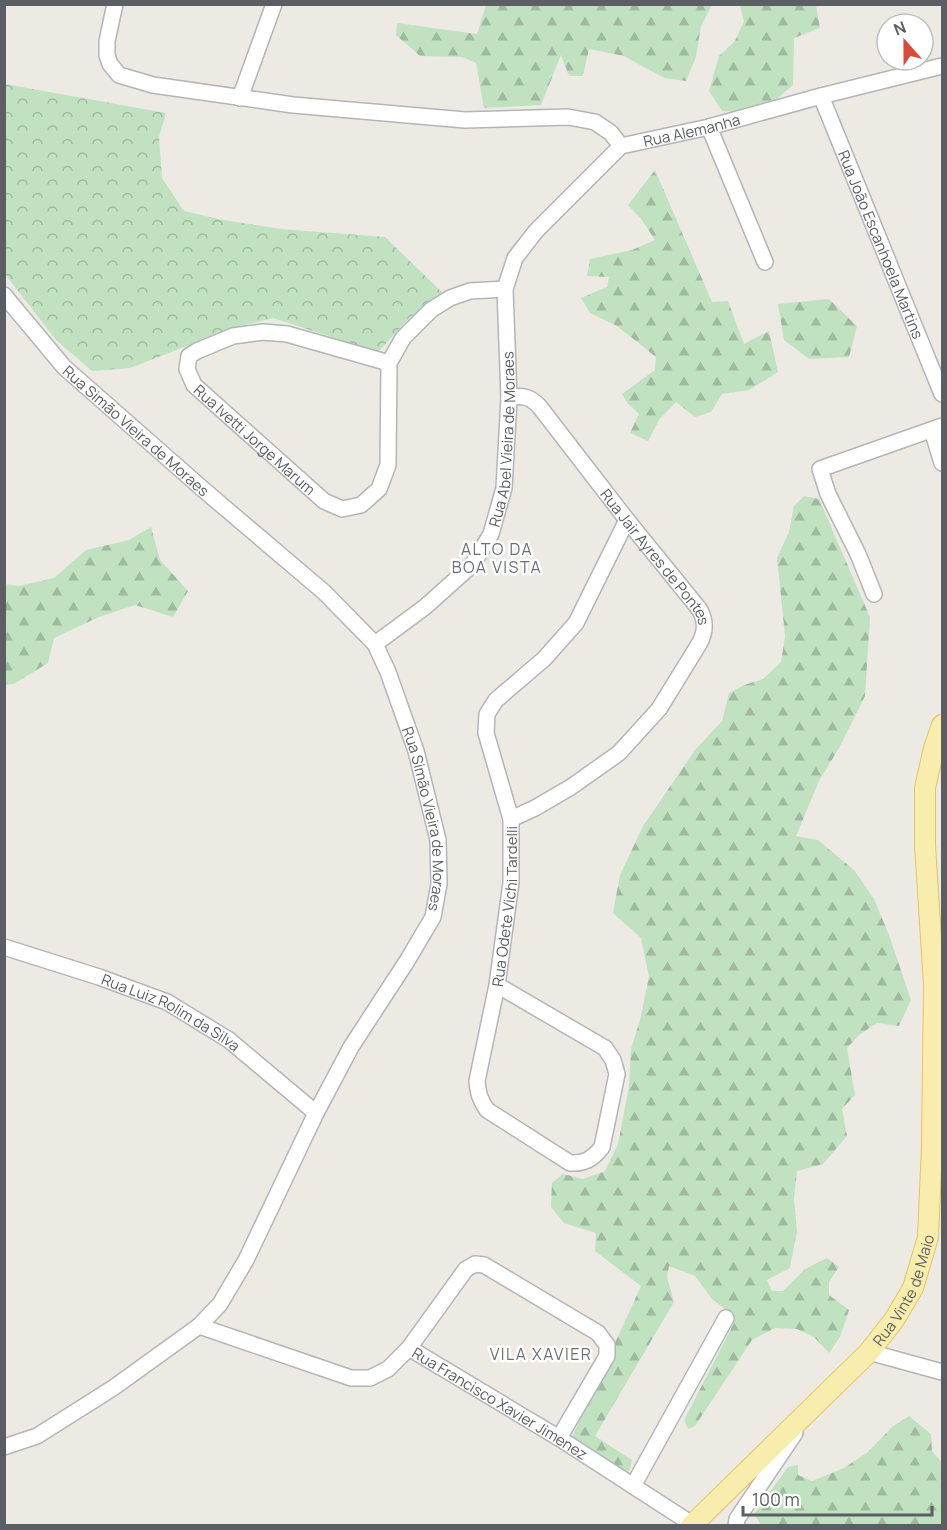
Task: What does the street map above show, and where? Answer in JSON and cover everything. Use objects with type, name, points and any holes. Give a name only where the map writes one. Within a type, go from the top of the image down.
[{"type":"main road","name":"Rua Vinte de Maio","points":[[691,1525],[869,1352],[894,1320],[913,1288],[928,1237],[932,1134],[934,985],[925,845],[925,788],[942,725]]},
{"type":"street","points":[[115,4],[107,41],[107,55],[110,64],[119,75],[153,85],[294,105],[465,120],[568,117],[595,122],[610,133],[621,146],[536,231],[515,258],[505,289]]},
{"type":"street","points":[[240,98],[274,4]]},
{"type":"street","name":"Rua Alemanha","points":[[621,146],[709,127],[942,66]]},
{"type":"street","name":"Rua João Escanhoela Martins","points":[[821,96],[942,394]]},
{"type":"street","points":[[709,127],[765,262]]},
{"type":"street","name":"Rua Ivetti Jorge Marum","points":[[389,363],[287,334],[262,332],[233,336],[197,351],[189,356],[187,369],[195,385],[324,501],[342,509],[361,505],[379,489],[388,465],[389,363],[403,338],[432,310],[450,298],[470,291],[505,289]]},
{"type":"street","name":"Rua Abel Vieira de Moraes","points":[[375,644],[425,607],[473,564],[491,534],[504,488],[509,398],[505,289]]},
{"type":"street","name":"Rua Simão Vieira de Moraes","points":[[4,295],[64,366],[324,592],[375,644],[388,672],[416,751],[438,840],[439,884],[433,916],[407,961],[351,1047],[316,1113],[246,1260],[220,1304],[199,1326],[113,1388],[37,1436],[4,1448]]},
{"type":"street","name":"Rua Jair Ayres de Pontes","points":[[509,398],[526,397],[539,406],[700,610],[705,627],[703,636],[658,710],[619,753],[571,787],[511,819]]},
{"type":"street","points":[[874,594],[858,554],[828,494],[820,469],[937,428],[942,463]]},
{"type":"street","name":"Rua Odete Vichi Tardelli","points":[[497,985],[605,1048],[613,1060],[617,1074],[602,1147],[588,1161],[579,1164],[570,1163],[487,1110],[478,1091],[477,1081],[497,985],[511,883],[511,819],[486,733],[487,714],[496,700],[544,659],[576,623],[627,520]]},
{"type":"street","name":"Rua Luiz Rolim da Silva","points":[[4,947],[99,977],[167,1002],[229,1040],[316,1113]]},
{"type":"street","points":[[409,1348],[466,1269],[475,1264],[484,1265],[598,1333],[607,1345],[607,1356],[558,1438]]},
{"type":"street","points":[[633,1486],[726,1318]]},
{"type":"street","name":"Rua Francisco Xavier Jimenez","points":[[199,1326],[351,1377],[370,1378],[388,1369],[409,1348],[558,1438],[691,1525]]},
{"type":"street","points":[[869,1352],[942,1372]]},
{"type":"street","points":[[736,1526],[737,1519],[755,1490],[814,1406]]},
{"type":"green space","points":[[486,4],[712,5],[701,26],[696,57],[686,81],[664,78],[624,56],[589,49],[583,76],[569,76],[561,55],[541,105],[484,108],[476,63],[462,57],[420,56],[396,35],[397,23],[477,34]]},
{"type":"green space","points":[[740,5],[816,5],[820,28],[794,38],[793,85],[772,103],[744,112],[722,111],[709,91],[719,56],[735,41],[744,21]]},
{"type":"green space","points":[[5,84],[166,113],[159,137],[162,178],[184,211],[281,229],[385,237],[445,295],[410,317],[378,352],[273,318],[236,327],[130,368],[92,371],[56,340],[5,274]]},
{"type":"green space","points":[[655,170],[712,302],[728,301],[744,344],[769,331],[778,372],[749,390],[722,394],[711,412],[695,417],[676,402],[659,420],[648,441],[630,433],[639,414],[628,404],[622,394],[655,370],[656,357],[617,326],[590,313],[581,298],[607,287],[609,277],[587,276],[590,259],[632,250],[655,240],[642,220],[628,205]]},
{"type":"green space","points":[[829,299],[857,326],[849,357],[809,359],[784,340],[778,304]]},
{"type":"green space","points":[[804,496],[819,499],[870,617],[865,696],[839,748],[819,781],[796,836],[818,840],[854,870],[874,899],[911,1000],[899,1026],[877,1023],[859,1035],[847,1048],[855,1095],[842,1109],[847,1136],[823,1164],[797,1171],[794,1198],[797,1231],[790,1268],[767,1280],[772,1291],[783,1291],[805,1269],[827,1258],[839,1267],[829,1282],[829,1295],[849,1310],[840,1337],[829,1353],[814,1337],[797,1329],[775,1328],[752,1340],[695,1426],[688,1429],[684,1420],[734,1323],[730,1313],[712,1299],[695,1276],[669,1266],[667,1277],[674,1302],[595,1436],[632,1460],[630,1470],[624,1475],[571,1439],[641,1286],[595,1251],[596,1233],[564,1223],[551,1207],[552,1183],[563,1174],[583,1179],[605,1171],[618,1144],[629,1086],[631,1049],[649,977],[641,938],[613,913],[620,875],[643,826],[695,750],[722,721],[729,693],[763,679],[781,662],[785,636],[777,558],[789,532],[794,506]]},
{"type":"green space","points":[[151,527],[160,560],[188,591],[173,617],[135,605],[99,617],[54,638],[48,663],[14,684],[5,685],[5,584],[19,586],[54,578],[86,550],[129,540]]},
{"type":"green space","points":[[909,1416],[931,1434],[932,1451],[942,1463],[942,1525],[761,1525],[754,1514],[788,1467],[798,1465],[798,1475],[812,1481],[844,1468],[868,1452],[892,1427]]},
{"type":"district","name":"ALTO DA BOA VISTA","points":[[497,558]]},
{"type":"district","name":"VILA XAVIER","points":[[541,1354]]}]
